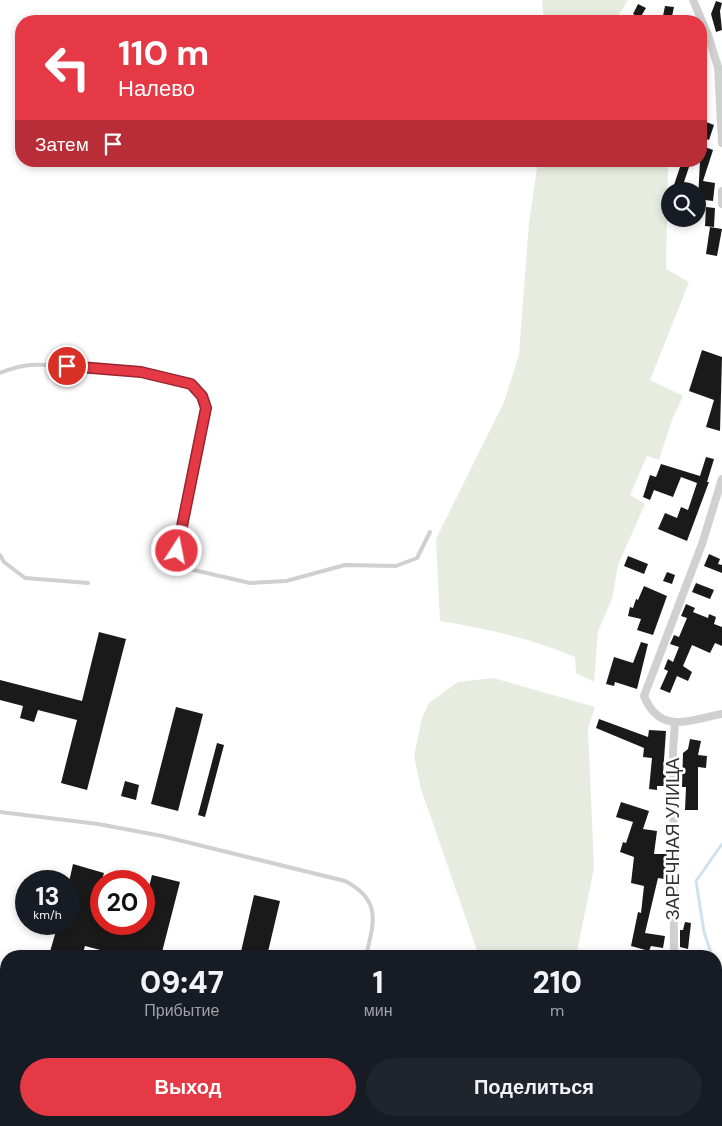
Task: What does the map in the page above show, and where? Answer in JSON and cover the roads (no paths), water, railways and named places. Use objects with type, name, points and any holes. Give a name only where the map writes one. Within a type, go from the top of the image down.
[{"type":"street","points":[[693,0],[699,15]]},
{"type":"street","points":[[707,33],[718,67],[722,143]]},
{"type":"street","points":[[722,191],[722,204]]},
{"type":"street","points":[[722,479],[702,544],[644,696],[650,710],[656,717],[675,723],[722,714]]},
{"type":"street","name":"ЗАРЕЧНАЯ УЛИЦА","points":[[674,950],[673,750],[675,723]]},
{"type":"lane","points":[[0,373],[30,365],[67,366],[141,372],[191,384],[202,396],[206,408],[177,551],[177,561],[185,568],[250,583],[286,581],[345,565],[396,566],[417,558],[430,532]]},
{"type":"lane","points":[[0,555],[4,562],[25,578],[88,583]]},
{"type":"lane","points":[[0,812],[98,824],[162,836],[345,881],[366,895],[372,906],[374,922],[367,950]]},
{"type":"waterway","points":[[710,950],[704,932],[696,881],[722,844]]}]
